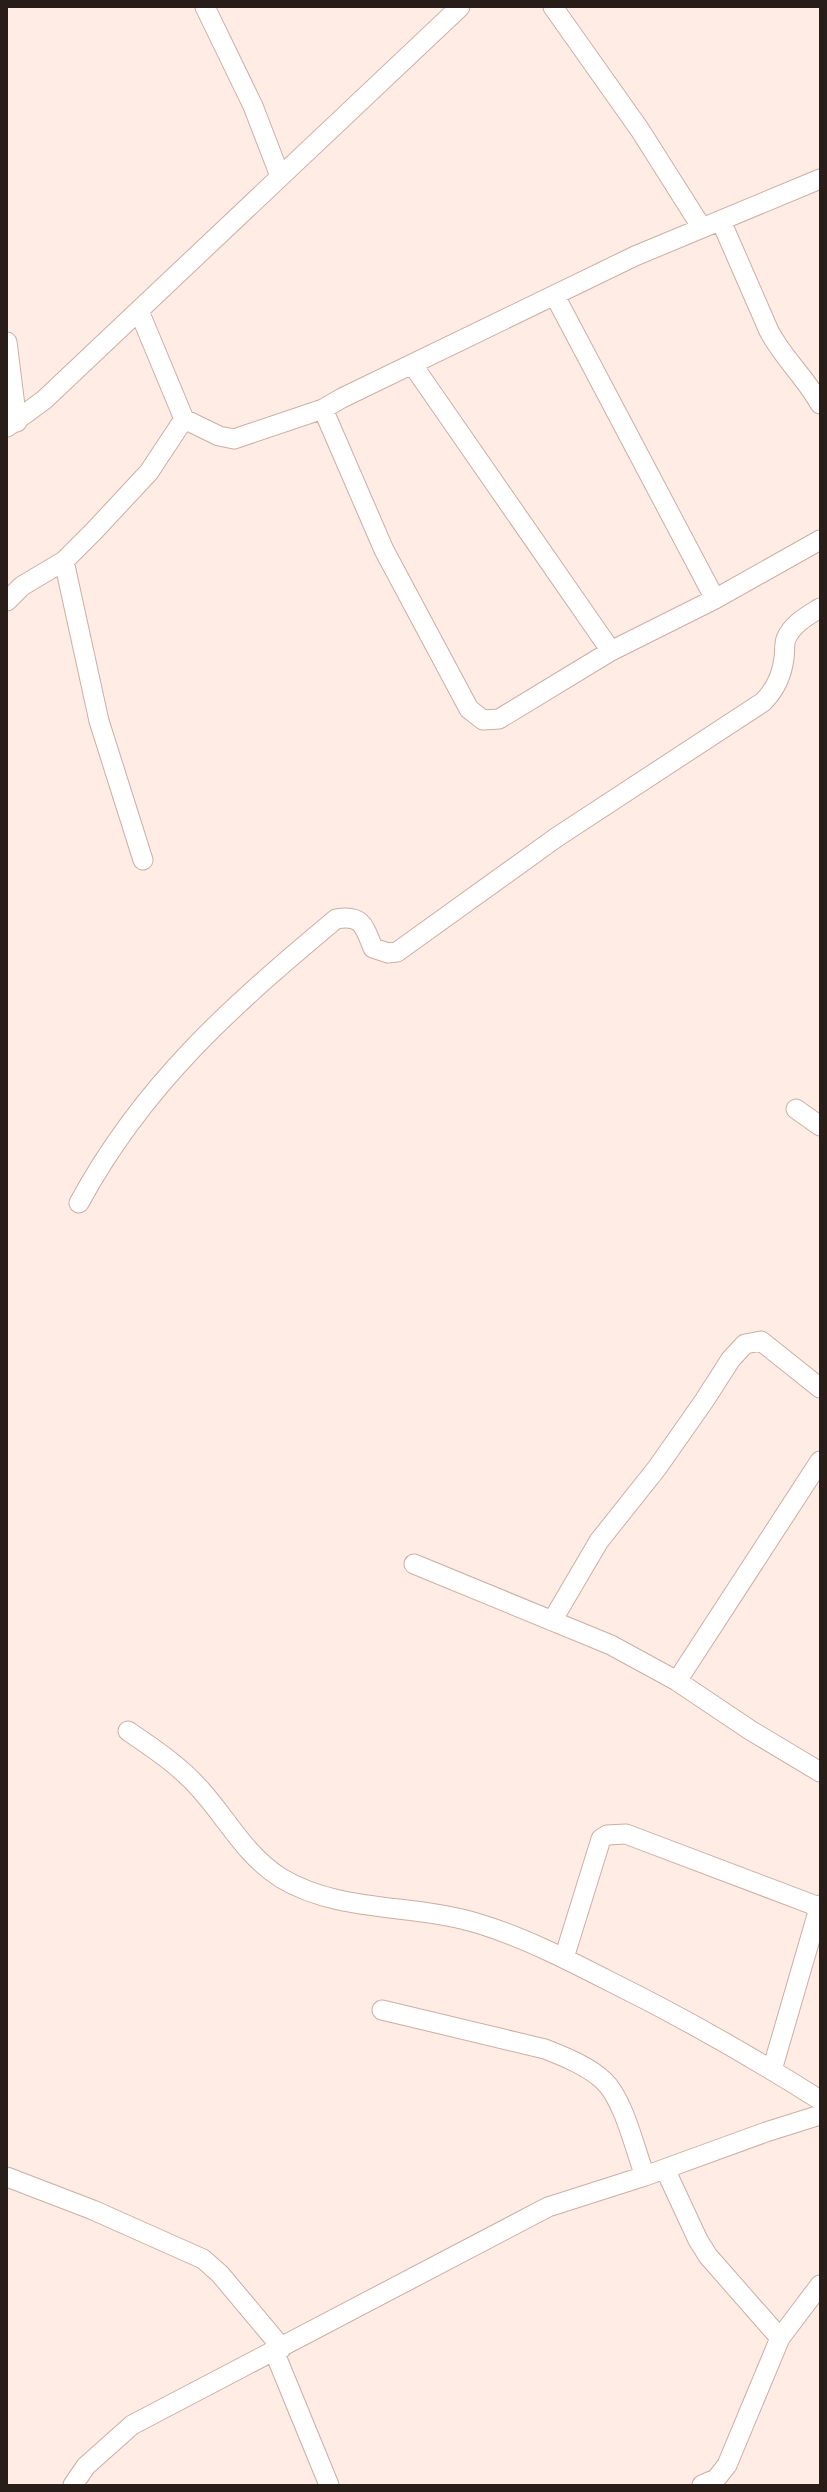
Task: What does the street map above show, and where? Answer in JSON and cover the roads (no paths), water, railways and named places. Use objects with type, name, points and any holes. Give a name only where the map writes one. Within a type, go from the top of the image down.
[{"type":"street","points":[[205,7],[253,106],[280,176]]},
{"type":"street","points":[[12,424],[44,400],[460,7]]},
{"type":"street","points":[[553,7],[640,130],[702,228]]},
{"type":"street","points":[[139,311],[184,419],[219,436],[234,439],[323,409],[412,364],[635,256],[702,228],[721,222],[820,179]]},
{"type":"street","points":[[721,222],[777,346],[808,383],[820,404]]},
{"type":"street","points":[[555,296],[715,599]]},
{"type":"street","points":[[7,342],[12,424]]},
{"type":"street","points":[[412,364],[611,651]]},
{"type":"street","points":[[323,409],[384,550],[469,709],[483,720],[498,719],[611,651],[715,599],[820,540]]},
{"type":"street","points":[[7,602],[22,586],[64,561],[149,472],[184,419]]},
{"type":"street","points":[[64,561],[99,721],[143,860]]},
{"type":"street","points":[[79,1203],[131,1120],[155,1089],[201,1038],[336,919],[351,916],[360,921],[373,948],[388,953],[397,952],[557,837],[763,702],[772,693],[778,682],[784,659],[786,640],[792,629],[802,619],[820,608]]},
{"type":"street","points":[[796,1109],[820,1126]]},
{"type":"street","points":[[552,1621],[599,1541],[656,1468],[704,1401],[731,1359],[745,1344],[761,1341],[820,1388]]},
{"type":"street","points":[[677,1681],[820,1461]]},
{"type":"street","points":[[414,1564],[611,1645],[677,1681],[750,1730],[820,1772]]},
{"type":"street","points":[[128,1731],[173,1763],[200,1788],[255,1859],[282,1879],[335,1900],[451,1916],[482,1924],[564,1958],[651,2001],[772,2070],[820,2100]]},
{"type":"street","points":[[564,1958],[602,1839],[614,1833],[626,1834],[820,1906],[772,2070]]},
{"type":"street","points":[[382,2010],[545,2049],[567,2058],[592,2072],[604,2081],[615,2096],[645,2176]]},
{"type":"street","points":[[73,2485],[86,2466],[132,2425],[278,2350],[548,2207],[645,2176],[733,2143],[820,2115]]},
{"type":"street","points":[[665,2169],[698,2240],[708,2256],[780,2338]]},
{"type":"street","points":[[7,2177],[100,2213],[203,2259],[220,2274],[278,2350],[329,2485]]},
{"type":"street","points":[[702,2485],[716,2479],[727,2465],[780,2338],[820,2285]]}]
